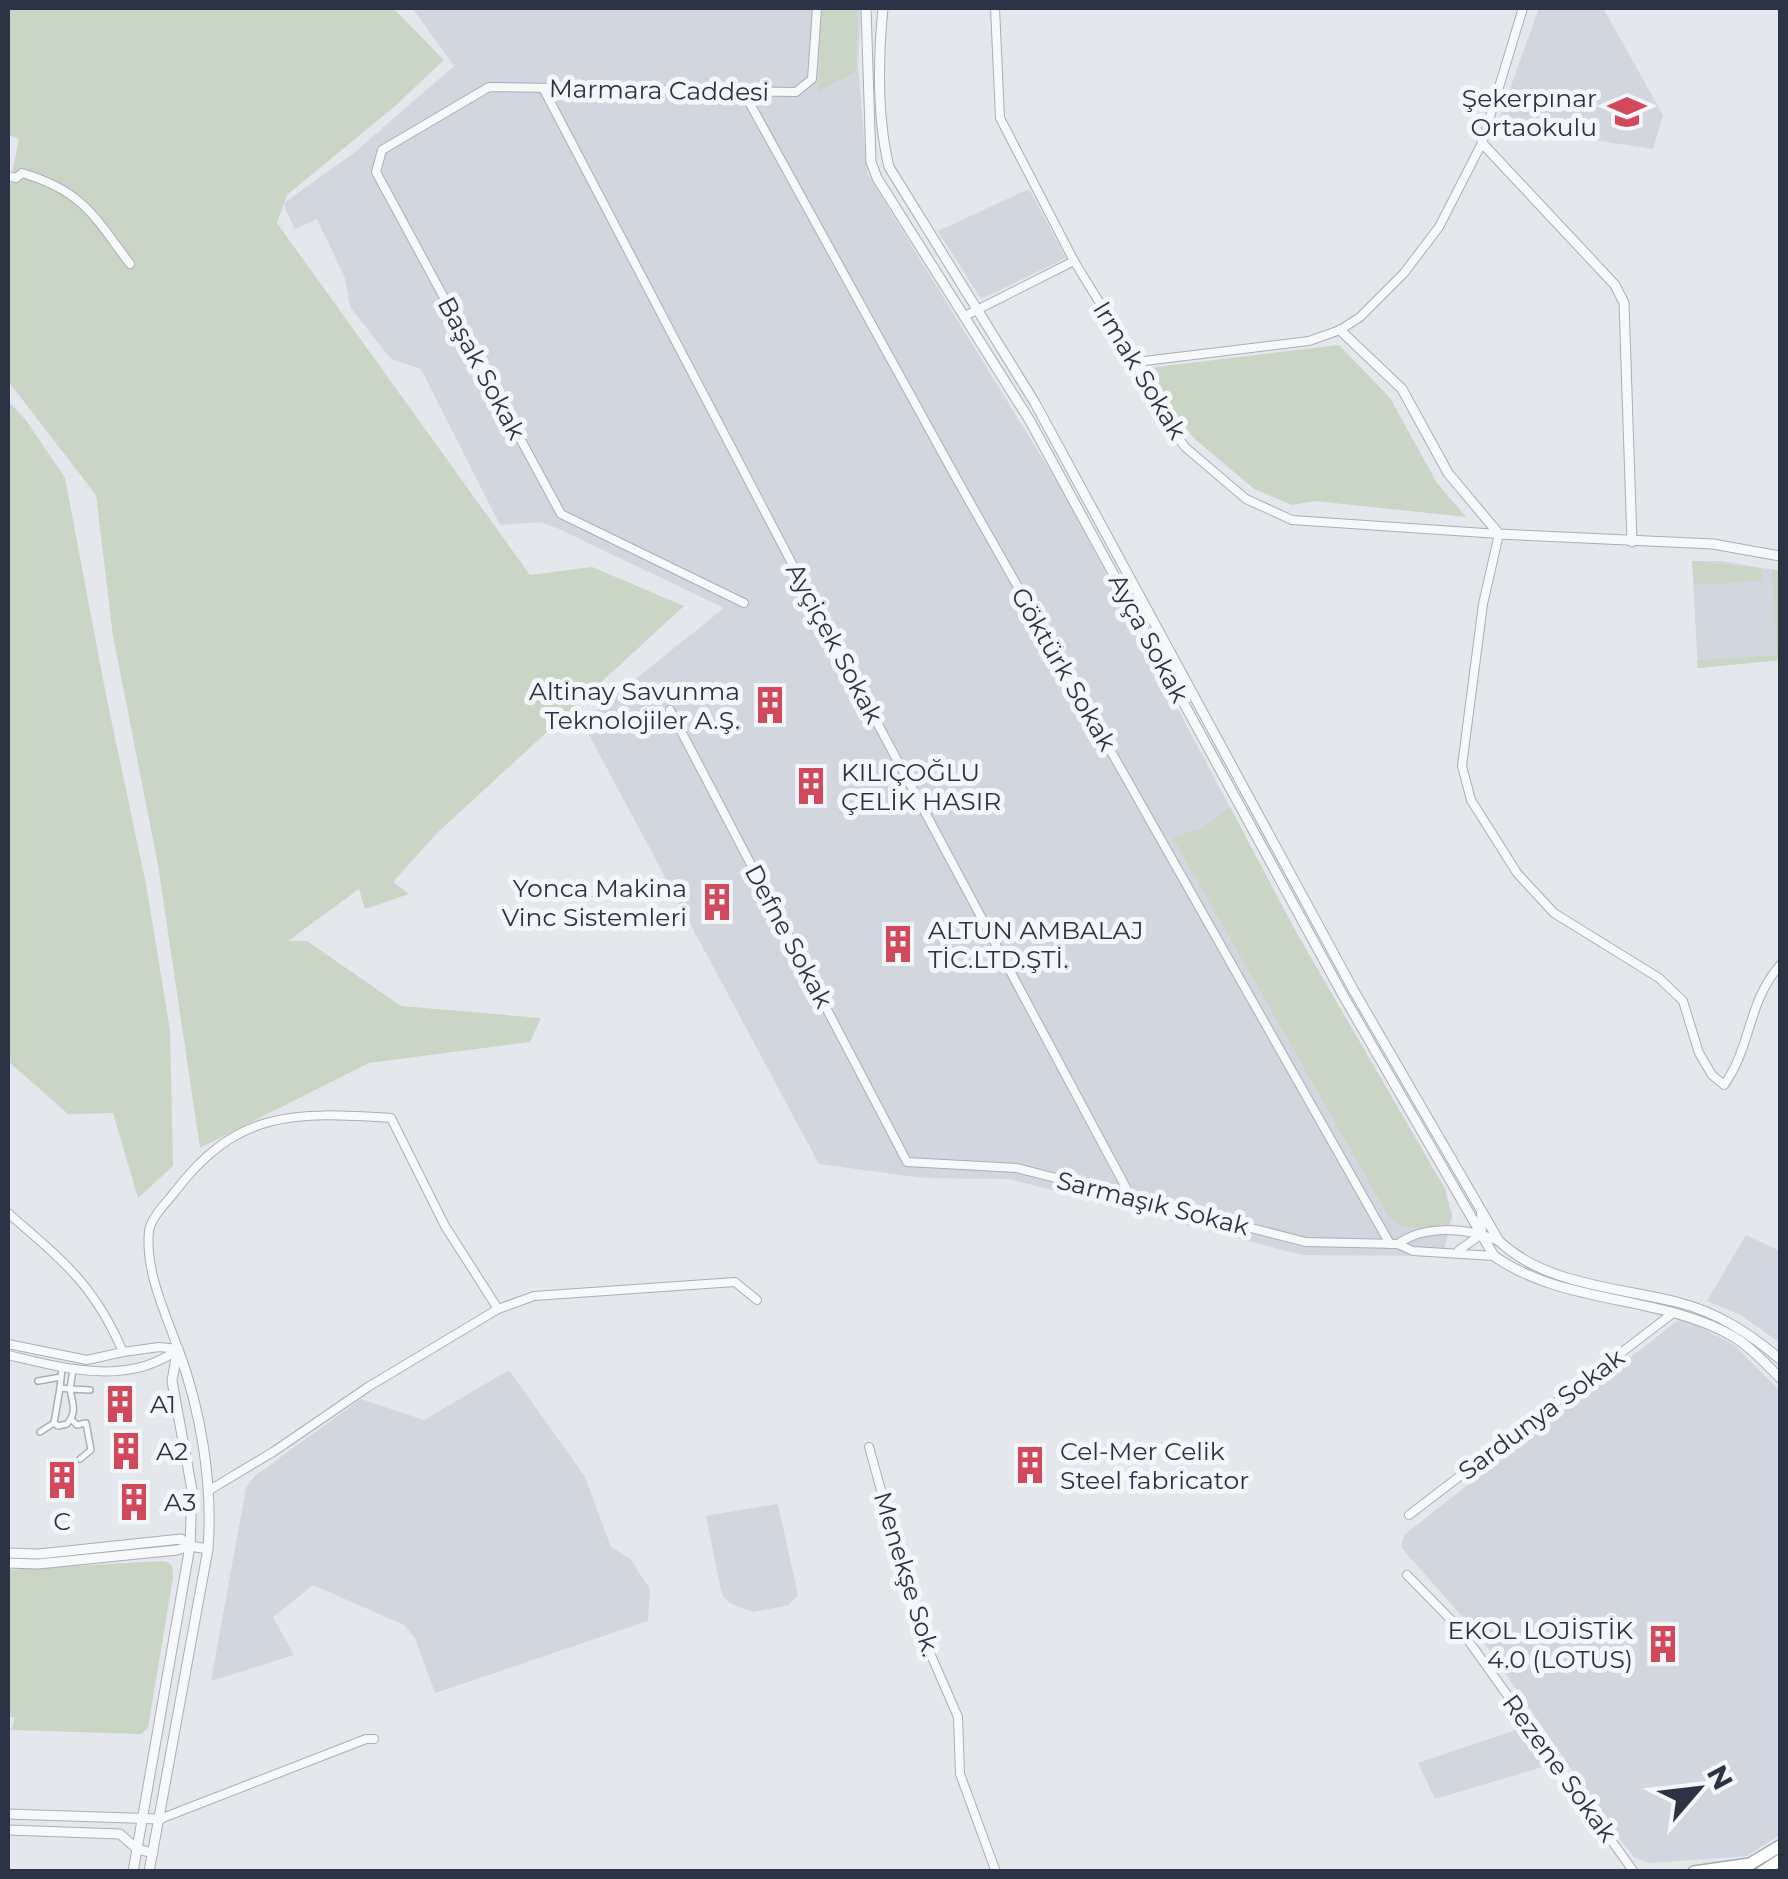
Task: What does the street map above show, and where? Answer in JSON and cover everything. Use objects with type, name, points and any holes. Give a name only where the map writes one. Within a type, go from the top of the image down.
[{"type":"main road","points":[[1694,1872],[1750,1864],[1780,1846]]},
{"type":"main road","points":[[1762,1872],[1780,1860]]},
{"type":"street","name":"Marmara Caddesi","points":[[489,86],[796,92],[812,78],[818,8]]},
{"type":"street","name":"Ayça Sokak","points":[[866,8],[871,162],[876,178],[1030,421],[1344,997],[1494,1256]]},
{"type":"street","name":"Ayça Sokak","points":[[884,8],[880,52],[888,167],[1035,403],[1354,991],[1499,1241],[1510,1251]]},
{"type":"street","name":"Irmak Sokak","points":[[995,8],[1000,118],[1074,261],[1136,362],[1158,410],[1185,447],[1246,500],[1292,520],[1499,534]]},
{"type":"street","points":[[1136,362],[1309,341],[1340,330],[1360,317],[1404,272],[1439,227],[1482,143],[1523,8]]},
{"type":"street","name":"Başak Sokak","points":[[489,86],[382,150],[376,172],[560,514],[744,603]]},
{"type":"street","name":"Ayçiçek Sokak","points":[[543,88],[1131,1197]]},
{"type":"street","name":"Göktürk Sokak","points":[[743,91],[959,484],[1394,1244]]},
{"type":"street","points":[[1482,143],[1614,285],[1624,304],[1632,542]]},
{"type":"street","points":[[8,176],[16,178],[22,173],[35,177],[82,201],[130,264]]},
{"type":"street","points":[[965,316],[1074,261]]},
{"type":"street","points":[[1340,330],[1402,389],[1448,473],[1499,534],[1713,544],[1780,556]]},
{"type":"street","points":[[1499,534],[1482,604],[1462,766],[1471,800],[1517,873],[1554,912],[1659,978],[1684,1001],[1699,1052],[1712,1075],[1724,1086],[1739,1065],[1755,1005],[1780,965]]},
{"type":"street","name":"Defne Sokak","points":[[670,710],[907,1162]]},
{"type":"street","points":[[1209,748],[1220,742]]},
{"type":"street","points":[[149,1872],[208,1549],[210,1514],[190,1382],[148,1264],[149,1226],[195,1165],[255,1125],[284,1116],[391,1118],[446,1226],[498,1309]]},
{"type":"street","name":"Sarmaşık Sokak","points":[[907,1162],[1017,1168],[1306,1242],[1394,1244],[1413,1251],[1494,1256],[1513,1269],[1572,1290],[1703,1317],[1736,1338],[1780,1378]]},
{"type":"street","points":[[1455,1252],[1482,1234],[1480,1209]]},
{"type":"street","points":[[1456,1232],[1466,1226],[1468,1211]]},
{"type":"street","points":[[8,1213],[69,1266],[94,1294],[107,1313],[123,1352]]},
{"type":"street","name":"Sarmaşık Sokak","points":[[1394,1244],[1414,1232],[1482,1234],[1499,1241]]},
{"type":"street","name":"Sarmaşık Sokak","points":[[1510,1251],[1515,1257],[1560,1276],[1739,1326],[1780,1359]]},
{"type":"street","points":[[208,1491],[368,1387],[498,1309],[534,1296],[735,1282],[757,1300]]},
{"type":"street","name":"Sardunya Sokak","points":[[1409,1516],[1673,1313]]},
{"type":"street","points":[[8,1344],[87,1360],[123,1352],[178,1349]]},
{"type":"street","points":[[38,1382],[73,1370],[95,1374],[162,1361],[178,1349]]},
{"type":"street","points":[[133,1872],[190,1546],[192,1490],[172,1381],[178,1349]]},
{"type":"street","points":[[8,1355],[62,1372]]},
{"type":"street","points":[[54,1422],[63,1426],[71,1420],[75,1407],[70,1390],[73,1370]]},
{"type":"street","points":[[40,1432],[54,1422],[62,1372]]},
{"type":"street","points":[[60,1388],[90,1390]]},
{"type":"street","points":[[71,1420],[77,1425],[86,1424],[90,1450],[80,1459]]},
{"type":"street","name":"Menekşe Sok.","points":[[869,1447],[920,1630],[958,1717],[960,1774],[996,1872]]},
{"type":"street","points":[[8,1553],[39,1554],[181,1539],[190,1546]]},
{"type":"street","points":[[8,1563],[38,1564],[190,1546],[208,1549]]},
{"type":"street","name":"Rezene Sokak","points":[[1407,1575],[1460,1629],[1634,1872]]},
{"type":"street","points":[[8,1814],[160,1819],[374,1738]]},
{"type":"street","points":[[154,1752],[171,1754]]},
{"type":"street","points":[[8,1830],[120,1834],[138,1849],[153,1853]]},
{"type":"shaded area","points":[[412,8],[861,8],[858,66],[867,173],[1063,492],[1296,932],[1445,1189],[1452,1216],[1443,1256],[1302,1255],[1009,1179],[924,1178],[819,1164],[582,722],[724,608],[557,528],[540,522],[500,525],[421,369],[391,359],[350,307],[345,278],[317,219],[295,229],[286,211],[284,203],[355,152],[454,66]]},
{"type":"shaded area","points":[[1539,8],[1603,8],[1663,115],[1653,149],[1497,125]]},
{"type":"shaded area","points":[[1029,189],[1066,258],[981,299],[938,231]]},
{"type":"shaded area","points":[[1692,561],[1721,561],[1780,571],[1780,660],[1698,668]]},
{"type":"shaded area","points":[[1746,1235],[1780,1251],[1780,1343],[1741,1315],[1707,1301]]},
{"type":"shaded area","name":"EKOL LOJİSTİK 4.0 (LOTUS)","points":[[1682,1317],[1734,1345],[1780,1391],[1780,1835],[1747,1856],[1649,1863],[1634,1857],[1481,1638],[1401,1547],[1404,1535]]},
{"type":"shaded area","points":[[509,1370],[585,1477],[611,1547],[630,1559],[650,1589],[648,1621],[435,1693],[415,1638],[404,1625],[313,1585],[273,1617],[294,1655],[211,1681],[246,1488],[256,1475],[361,1399],[424,1420]]},
{"type":"shaded area","points":[[778,1504],[798,1595],[789,1605],[753,1612],[730,1603],[722,1595],[706,1516]]},
{"type":"shaded area","points":[[1522,1728],[1546,1766],[1435,1799],[1418,1763]]},
{"type":"green space","points":[[8,8],[393,8],[444,60],[287,195],[277,223],[530,575],[592,567],[684,606],[437,833],[393,882],[409,894],[365,909],[359,889],[288,941],[307,941],[401,1006],[541,1018],[530,1042],[369,1063],[200,1148],[158,865],[113,636],[96,495],[8,381],[8,193],[19,139],[8,135]]},
{"type":"green space","points":[[822,8],[858,8],[856,72],[818,91]]},
{"type":"green space","points":[[1339,345],[1390,398],[1437,483],[1466,517],[1315,501],[1292,505],[1254,489],[1195,439],[1169,408],[1148,368]]},
{"type":"green space","points":[[8,401],[65,478],[147,889],[170,1031],[173,1166],[138,1198],[113,1113],[68,1114],[8,1061]]},
{"type":"green space","points":[[1692,561],[1761,568],[1762,581],[1694,585]]},
{"type":"green space","points":[[1772,569],[1780,571],[1780,660],[1698,668],[1697,660],[1777,655]]},
{"type":"green space","points":[[1230,807],[1296,932],[1445,1189],[1452,1216],[1447,1228],[1403,1227],[1389,1217],[1173,838],[1204,827]]},
{"type":"green space","points":[[160,1561],[172,1566],[173,1578],[148,1728],[141,1734],[11,1730],[15,1718],[8,1716],[8,1570]]},
{"type":"place","name":"Şekerpınar Ortaokulu","points":[[1627,112]]},
{"type":"place","name":"Altinay Savunma Teknolojiler A.Ş.","points":[[770,705]]},
{"type":"place","name":"KILIÇOĞLU ÇELİK HASIR","points":[[811,786]]},
{"type":"place","name":"Yonca Makina Vinc Sistemleri","points":[[717,902]]},
{"type":"place","name":"ALTUN AMBALAJ TİC.LTD.ŞTİ.","points":[[898,944]]},
{"type":"place","name":"A1","points":[[120,1404]]},
{"type":"place","name":"A2","points":[[126,1451]]},
{"type":"place","name":"Cel-Mer Celik Steel fabricator","points":[[1030,1465]]},
{"type":"place","name":"C","points":[[62,1480]]},
{"type":"place","name":"A3","points":[[134,1502]]},
{"type":"place","name":"EKOL LOJİSTİK 4.0 (LOTUS)","points":[[1663,1644]]}]
